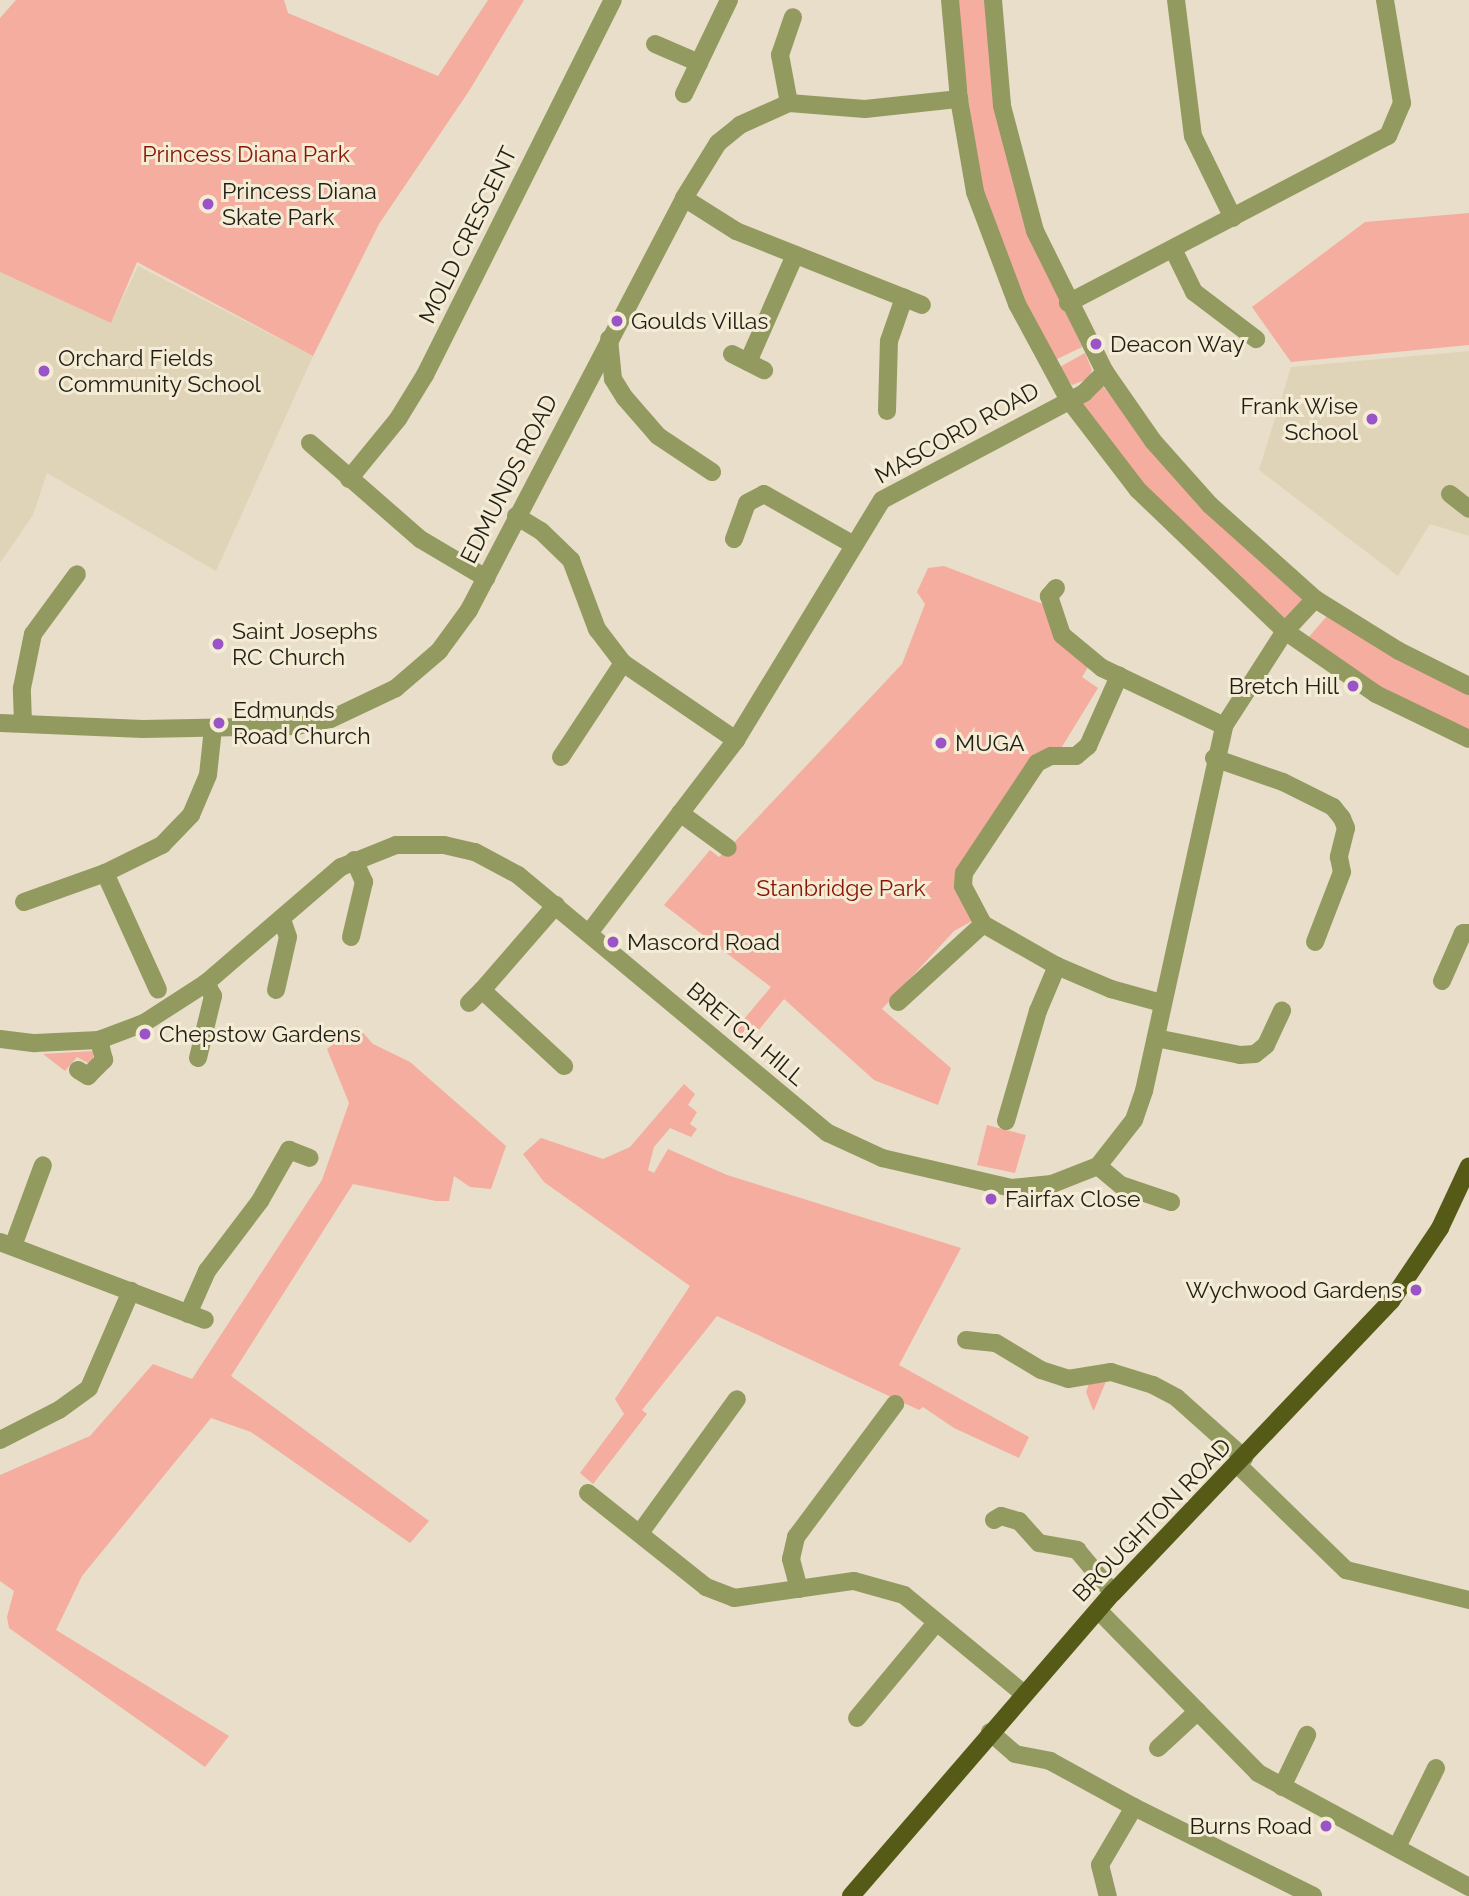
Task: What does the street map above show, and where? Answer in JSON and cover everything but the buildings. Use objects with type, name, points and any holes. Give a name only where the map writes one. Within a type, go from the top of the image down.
[{"type":"main road","name":"BROUGHTON ROAD","points":[[851,1896],[990,1732],[1113,1593],[1241,1462],[1391,1301],[1440,1228],[1469,1166]]},
{"type":"street","name":"MOLD CRESCENT","points":[[349,480],[398,419],[425,375],[613,0]]},
{"type":"street","points":[[684,94],[729,0]]},
{"type":"street","points":[[950,0],[959,99],[975,191],[1017,304],[1069,400],[1138,490],[1285,631],[1376,694],[1469,739]]},
{"type":"street","points":[[993,0],[1002,106],[1014,161],[1035,231],[1068,303],[1105,372],[1153,441],[1210,505],[1315,599],[1399,651],[1469,686]]},
{"type":"street","points":[[1176,0],[1193,136],[1233,218]]},
{"type":"street","points":[[1068,303],[1372,147],[1393,130],[1402,103],[1385,0]]},
{"type":"street","points":[[789,103],[780,55],[793,17]]},
{"type":"street","points":[[655,44],[699,63]]},
{"type":"street","name":"EDMUNDS ROAD","points":[[0,723],[213,728],[297,726],[372,704],[439,651],[486,578],[684,198],[718,143],[740,125],[789,103],[865,109],[959,99]]},
{"type":"street","points":[[684,198],[736,231],[922,305]]},
{"type":"street","points":[[1173,249],[1194,292],[1256,339]]},
{"type":"street","points":[[748,362],[795,256]]},
{"type":"street","points":[[887,411],[889,341],[904,298]]},
{"type":"street","points":[[610,339],[613,379],[625,398],[658,436],[712,472]]},
{"type":"street","name":"MASCORD ROAD","points":[[589,933],[736,740],[872,511],[894,491],[1084,393],[1105,372]]},
{"type":"street","points":[[310,443],[349,480],[420,539],[486,578]]},
{"type":"street","points":[[734,539],[747,503],[764,494],[852,544]]},
{"type":"street","points":[[1450,494],[1469,509]]},
{"type":"street","points":[[516,516],[541,531],[571,560],[597,629],[623,663],[736,740]]},
{"type":"street","points":[[23,723],[22,688],[33,634],[77,574]]},
{"type":"street","points":[[1047,594],[1062,635],[1119,676],[1224,726]]},
{"type":"street","name":"BRETCH HILL","points":[[0,1039],[35,1043],[99,1040],[165,1012],[206,983],[354,860],[396,845],[444,845],[495,861],[556,905],[828,1133],[862,1152],[1012,1188],[1052,1184],[1098,1166],[1134,1121],[1156,1038],[1214,758],[1224,726],[1285,631],[1315,599]]},
{"type":"street","points":[[561,757],[623,663]]},
{"type":"street","points":[[1119,676],[1088,746],[1076,756],[1051,756],[1037,763],[964,873],[963,886],[983,924],[1057,966],[1111,989],[1162,1003]]},
{"type":"street","points":[[24,902],[105,873],[162,845],[191,815],[208,775],[213,728]]},
{"type":"street","points":[[1214,758],[1283,782],[1333,807],[1342,818],[1346,828],[1339,857],[1342,872],[1315,942]]},
{"type":"street","points":[[680,813],[728,849]]},
{"type":"street","points":[[351,937],[364,882],[354,860]]},
{"type":"street","points":[[105,873],[158,990]]},
{"type":"street","points":[[469,1003],[556,905]]},
{"type":"street","points":[[276,990],[288,937],[282,920]]},
{"type":"street","points":[[898,1002],[983,924]]},
{"type":"street","points":[[1442,981],[1463,933],[1469,933]]},
{"type":"street","points":[[1006,1121],[1038,1010],[1057,966]]},
{"type":"street","points":[[198,1058],[213,996],[206,983]]},
{"type":"street","points":[[482,990],[564,1066]]},
{"type":"street","points":[[1156,1038],[1240,1055],[1255,1054],[1266,1045],[1282,1011]]},
{"type":"street","points":[[78,1070],[88,1076],[104,1060],[99,1040]]},
{"type":"street","points":[[43,1165],[6,1244],[197,1317],[207,1271],[260,1201],[289,1150],[310,1158]]},
{"type":"street","points":[[1098,1166],[1121,1185],[1171,1202]]},
{"type":"street","points":[[0,1440],[59,1410],[89,1388],[131,1291]]},
{"type":"street","points":[[966,1340],[996,1343],[1041,1370],[1069,1379],[1111,1372],[1153,1385],[1177,1398],[1346,1570],[1469,1600]]},
{"type":"street","points":[[640,1533],[737,1399]]},
{"type":"street","points":[[799,1589],[791,1559],[796,1537],[895,1404]]},
{"type":"street","points":[[588,1493],[706,1587],[734,1598],[853,1581],[877,1584],[904,1595],[936,1624],[1024,1693]]},
{"type":"street","points":[[994,1520],[1019,1521],[1039,1543],[1077,1550],[1113,1593]]},
{"type":"street","points":[[1099,1611],[1258,1773],[1469,1887]]},
{"type":"street","points":[[857,1718],[936,1624]]},
{"type":"street","points":[[1158,1748],[1198,1711]]},
{"type":"street","points":[[990,1732],[1015,1754],[1050,1761],[1134,1807],[1313,1896]]},
{"type":"street","points":[[1282,1787],[1307,1735]]},
{"type":"street","points":[[1397,1847],[1436,1768]]},
{"type":"street","points":[[1108,1896],[1100,1866],[1134,1807]]},
{"type":"shaded area","points":[[138,266],[313,356],[216,571],[47,473],[33,515],[0,563],[0,272],[111,323]]},
{"type":"shaded area","name":"Frank Wise School","points":[[1469,351],[1469,536],[1430,524],[1398,576],[1259,470],[1291,367]]},
{"type":"green space","name":"Princess Diana Park","points":[[16,0],[284,0],[288,13],[438,76],[488,0],[524,0],[469,91],[379,224],[313,356],[137,262],[111,323],[0,272],[0,18]]},
{"type":"green space","points":[[955,0],[986,0],[995,102],[1025,220],[1082,347],[1053,361],[1025,304],[981,189]]},
{"type":"green space","points":[[1469,213],[1469,345],[1291,362],[1252,307],[1365,222]]},
{"type":"green space","points":[[1085,353],[1092,370],[1088,379],[1072,385],[1058,368]]},
{"type":"green space","points":[[1102,385],[1161,460],[1306,598],[1286,621],[1164,512],[1077,403]]},
{"type":"green space","name":"Stanbridge Park","points":[[944,566],[1048,606],[1056,636],[1069,652],[1085,662],[1088,667],[1082,677],[1098,688],[1060,750],[1049,751],[959,870],[972,921],[954,931],[882,1009],[951,1068],[938,1105],[874,1080],[784,999],[748,1043],[734,1031],[771,987],[664,905],[710,850],[719,857],[728,849],[902,664],[925,604],[917,592],[928,568]]},
{"type":"green space","points":[[1327,616],[1469,694],[1469,731],[1380,686],[1308,638]]},
{"type":"green space","points":[[357,1026],[373,1044],[410,1062],[506,1146],[491,1189],[470,1187],[454,1176],[449,1201],[436,1201],[353,1184],[231,1376],[429,1521],[410,1543],[251,1432],[211,1418],[82,1576],[56,1630],[229,1736],[205,1767],[9,1628],[7,1617],[14,1591],[0,1581],[0,1475],[90,1436],[153,1364],[192,1379],[322,1180],[349,1103],[327,1049]]},
{"type":"green space","points":[[93,1051],[93,1060],[88,1063],[77,1057],[65,1071],[43,1054]]},
{"type":"green space","points":[[684,1084],[695,1094],[688,1105],[697,1112],[690,1124],[697,1129],[691,1137],[670,1128],[654,1147],[648,1170],[654,1173],[668,1149],[727,1175],[961,1248],[899,1365],[1029,1437],[1019,1458],[954,1428],[923,1407],[919,1410],[717,1316],[642,1410],[647,1414],[593,1484],[580,1473],[624,1414],[615,1399],[690,1286],[544,1182],[523,1154],[541,1138],[603,1159],[630,1147]]},
{"type":"green space","points":[[987,1125],[1026,1135],[1015,1173],[977,1165]]},
{"type":"green space","points":[[1107,1379],[1093,1410],[1086,1392],[1089,1383]]},
{"type":"place","name":"Princess Diana Skate Park","points":[[208,204]]},
{"type":"place","name":"Goulds Villas","points":[[617,321]]},
{"type":"place","name":"Deacon Way","points":[[1096,344]]},
{"type":"place","name":"Orchard Fields Community School","points":[[44,371]]},
{"type":"place","name":"Frank Wise School","points":[[1372,419]]},
{"type":"place","name":"Saint Josephs RC Church","points":[[218,644]]},
{"type":"place","name":"Bretch Hill","points":[[1353,686]]},
{"type":"place","name":"Edmunds Road Church","points":[[219,723]]},
{"type":"place","name":"MUGA","points":[[941,743]]},
{"type":"place","name":"Mascord Road","points":[[613,942]]},
{"type":"place","name":"Chepstow Gardens","points":[[145,1034]]},
{"type":"place","name":"Fairfax Close","points":[[991,1199]]},
{"type":"place","name":"Wychwood Gardens","points":[[1416,1290]]},
{"type":"place","name":"Burns Road","points":[[1326,1826]]}]
